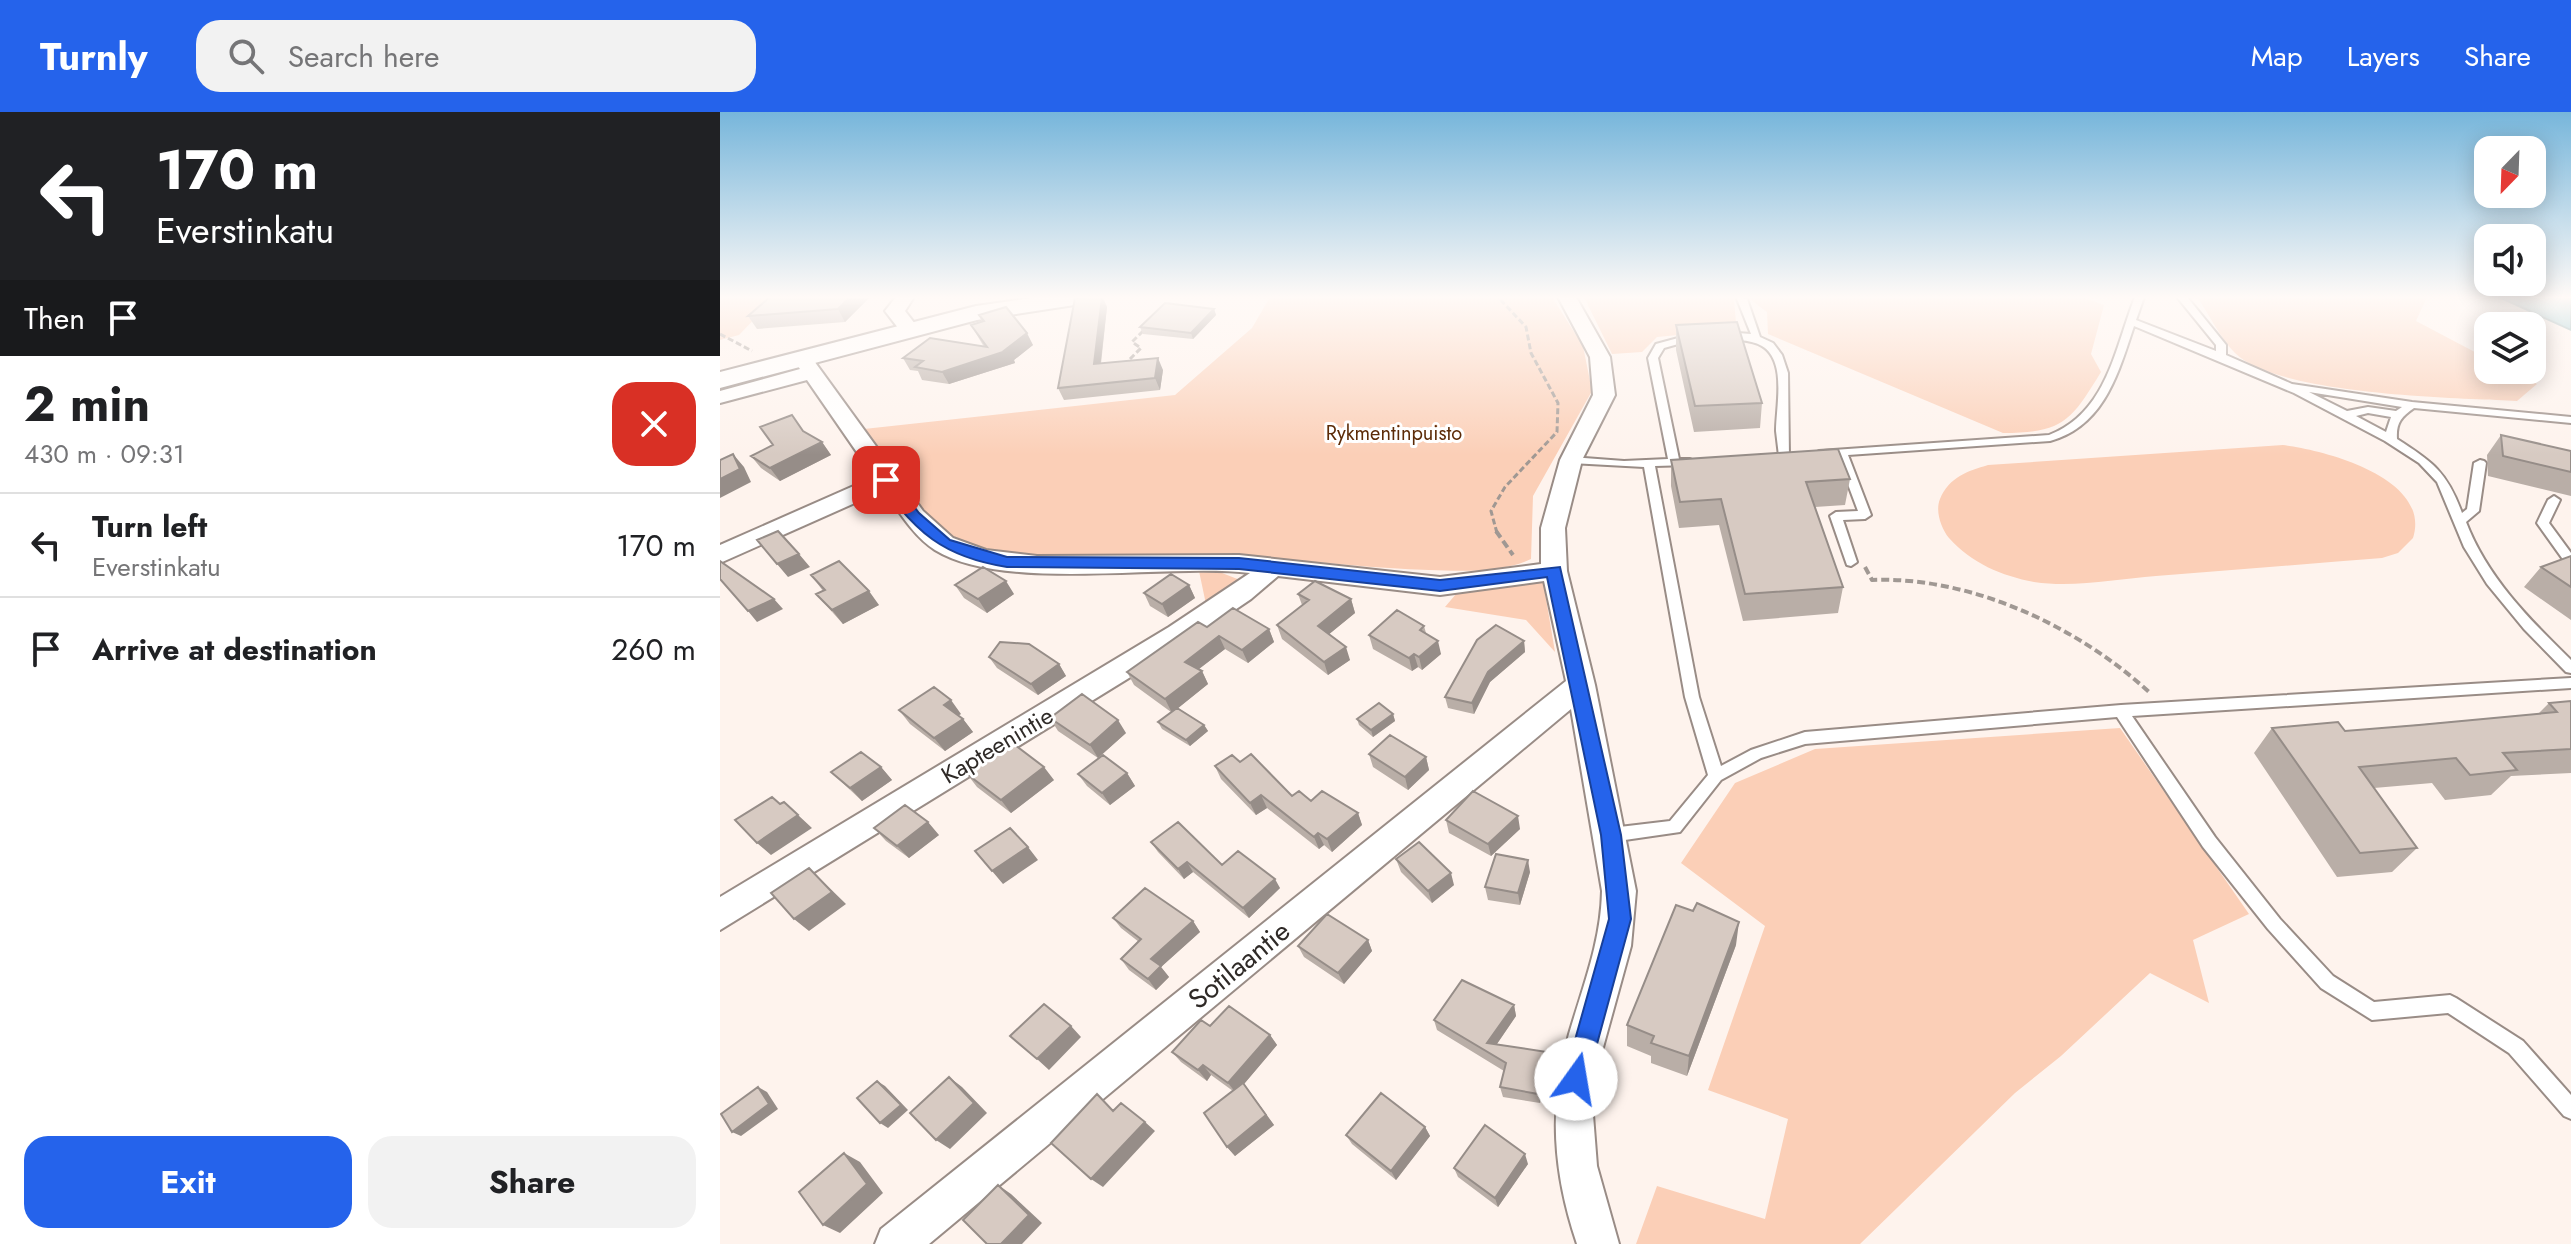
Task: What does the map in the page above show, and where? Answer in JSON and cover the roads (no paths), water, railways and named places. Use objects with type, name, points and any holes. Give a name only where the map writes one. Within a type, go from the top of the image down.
[{"type":"street","points":[[720,397],[849,350]]},
{"type":"street","points":[[1596,350],[1600,357],[1604,395],[1571,460],[1541,573],[1581,685],[1611,835],[1620,919],[1587,1036],[1572,1113],[1573,1148],[1579,1182],[1598,1244]]},
{"type":"street","points":[[720,380],[806,365]]},
{"type":"street","points":[[806,365],[886,480],[930,533],[944,544],[983,558],[1037,564],[1195,561],[1440,586],[1541,573]]},
{"type":"street","points":[[720,555],[886,480]]},
{"type":"street","name":"Kapteenintie","points":[[720,915],[1174,637],[1242,593],[1270,569]]},
{"type":"street","name":"Sotilaantie","points":[[896,1244],[1581,685]]},
{"type":"lane","points":[[1658,350],[1653,358],[1674,463]]},
{"type":"lane","points":[[1775,350],[1783,362],[1780,434],[1785,456]]},
{"type":"lane","points":[[1813,454],[2050,438],[2072,429],[2087,417],[2098,399],[2118,350]]},
{"type":"lane","points":[[2207,350],[2392,440],[2422,459],[2441,479],[2469,546],[2496,589],[2571,668]]},
{"type":"lane","points":[[2221,350],[2221,355]]},
{"type":"lane","points":[[2281,385],[2412,405],[2571,420]]},
{"type":"lane","points":[[2342,415],[2368,410],[2396,414],[2412,405]]},
{"type":"lane","points":[[2392,440],[2391,426],[2396,414]]},
{"type":"lane","points":[[1841,452],[1865,515],[1836,516],[1851,562]]},
{"type":"lane","points":[[1769,457],[1799,455]]},
{"type":"lane","points":[[1571,460],[1649,464],[1705,461]]},
{"type":"lane","points":[[2459,521],[2473,511],[2480,463]]},
{"type":"lane","points":[[1649,464],[1692,697],[1716,776]]},
{"type":"lane","points":[[2554,500],[2543,523],[2571,562]]},
{"type":"lane","points":[[1611,835],[1674,827],[1716,776],[1756,754],[1805,738],[2121,711],[2571,683]]},
{"type":"lane","points":[[2121,711],[2209,842],[2274,924],[2327,982],[2372,1011],[2450,1004],[2516,1047],[2571,1109]]},
{"type":"park label","name":"Rykmentinpuisto","points":[[1394,433]]}]
